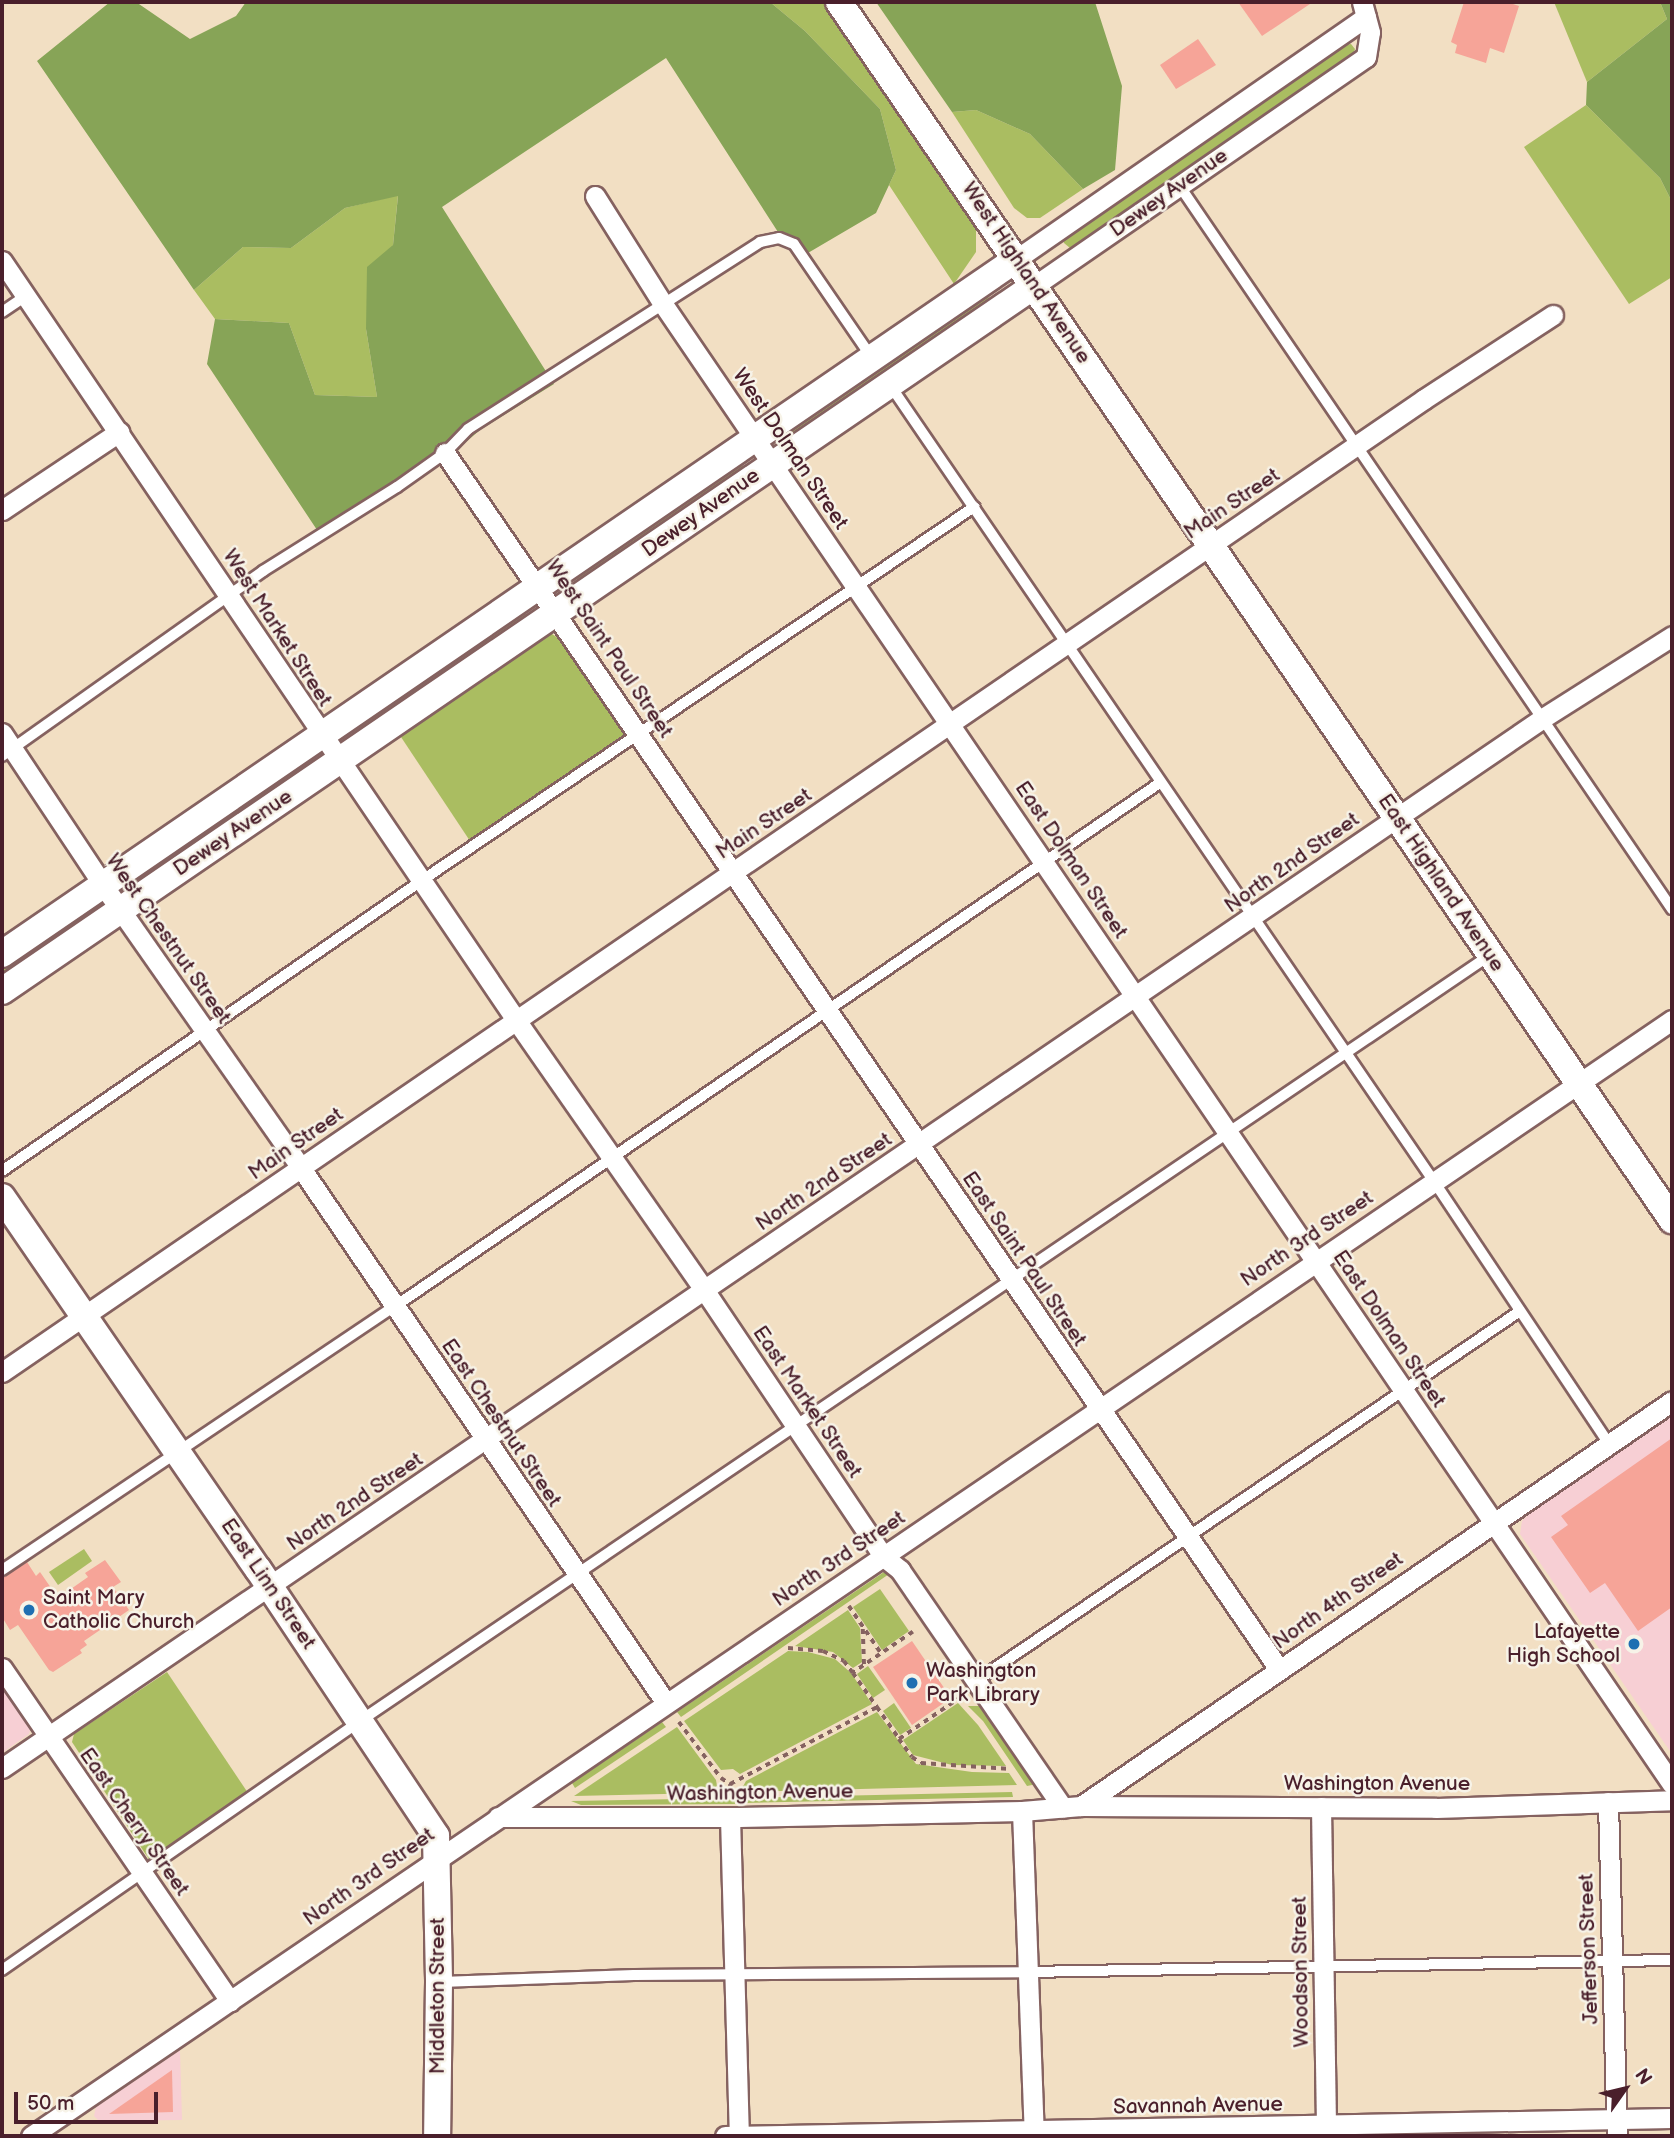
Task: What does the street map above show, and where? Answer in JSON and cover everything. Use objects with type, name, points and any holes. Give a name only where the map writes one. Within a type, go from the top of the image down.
[{"type":"street","name":"West Highland Avenue","points":[[839,2],[1212,545]]},
{"type":"street","name":"Dewey Avenue","points":[[2,954],[1016,260],[1364,9],[1370,32],[1366,57],[2,991]]},
{"type":"street","name":"West Dolman Street","points":[[595,196],[663,304],[951,725]]},
{"type":"street","name":"West Market Street","points":[[2,261],[120,432],[338,761],[516,1020]]},
{"type":"street","name":"Main Street","points":[[2,1372],[951,725],[1424,398],[1553,315]]},
{"type":"street","points":[[2,510],[120,432]]},
{"type":"street","name":"West Saint Paul Street","points":[[445,453],[733,872]]},
{"type":"street","name":"East Highland Avenue","points":[[1212,545],[1672,1220]]},
{"type":"street","name":"North 2nd Street","points":[[2,1768],[1542,718],[1672,636]]},
{"type":"street","name":"East Dolman Street","points":[[951,725],[1672,1784]]},
{"type":"street","name":"West Chestnut Street","points":[[5,746],[302,1168]]},
{"type":"street","name":"East Saint Paul Street","points":[[733,872],[1279,1669]]},
{"type":"street","name":"East Market Street","points":[[516,1020],[705,1290],[884,1557],[900,1570],[976,1681],[1072,1807]]},
{"type":"street","name":"North 3rd Street","points":[[31,2136],[1672,1020]]},
{"type":"street","name":"East Chestnut Street","points":[[302,1168],[485,1441],[666,1703]]},
{"type":"street","name":"East Linn Street","points":[[2,1197],[178,1451],[436,1836],[438,1857]]},
{"type":"street","name":"North 4th Street","points":[[1072,1807],[1672,1401]]},
{"type":"street","name":"East Cherry Street","points":[[2,1668],[230,2001]]},
{"type":"street","name":"Washington Avenue","points":[[1072,1807],[1436,1808],[1672,1800]]},
{"type":"street","name":"Jefferson Street","points":[[1608,1802],[1617,2128]]},
{"type":"street","points":[[1034,2134],[1022,1811],[1072,1807]]},
{"type":"street","name":"Woodson Street","points":[[1321,1807],[1326,2131]]},
{"type":"street","name":"Washington Avenue","points":[[498,1817],[730,1817],[1022,1811]]},
{"type":"street","points":[[730,1817],[739,2136]]},
{"type":"street","name":"Middleton Street","points":[[437,2136],[438,1857]]},
{"type":"street","name":"Savannah Avenue","points":[[725,2136],[1617,2128],[1672,2118]]},
{"type":"lane","points":[[1179,185],[1355,448],[1672,909]]},
{"type":"lane","points":[[5,746],[445,453],[467,429],[760,242],[779,238],[794,244],[873,358]]},
{"type":"lane","points":[[2,312],[26,296]]},
{"type":"lane","points":[[890,384],[1433,1180],[1609,1444]]},
{"type":"lane","points":[[2,1171],[421,881],[640,736],[974,507]]},
{"type":"lane","points":[[2,1570],[394,1307],[1161,782]]},
{"type":"lane","points":[[2,1970],[360,1721],[797,1427],[1490,954]]},
{"type":"lane","points":[[976,1681],[1520,1311]]},
{"type":"lane","points":[[439,1982],[1672,1960]]},
{"type":"path","points":[[849,1606],[881,1653]]},
{"type":"path","points":[[863,1626],[864,1665]]},
{"type":"path","points":[[853,1673],[913,1632]]},
{"type":"path","points":[[788,1648],[824,1651],[844,1661],[912,1758],[921,1763],[1011,1769]]},
{"type":"path","points":[[899,1739],[958,1698]]},
{"type":"path","points":[[730,1784],[877,1707]]},
{"type":"path","points":[[679,1722],[721,1778],[730,1784]]},
{"type":"path","points":[[730,1784],[731,1796]]},
{"type":"shaded area","name":"Lafayette High School","points":[[1672,1415],[1672,1754],[1520,1534],[1522,1521],[1534,1509]]},
{"type":"shaded area","points":[[2,1683],[31,1727],[29,1734],[2,1753]]},
{"type":"shaded area","points":[[180,2050],[182,2120],[99,2121],[94,2116],[96,2107]]},
{"type":"green space","points":[[110,2],[136,2],[190,39],[236,16],[246,2],[770,2],[805,31],[880,109],[896,170],[876,213],[796,260],[666,58],[442,207],[554,384],[480,430],[439,465],[323,539],[207,364],[215,319],[289,323],[315,395],[377,397],[366,329],[367,267],[393,245],[398,196],[345,208],[291,248],[243,247],[194,290],[37,61]]},
{"type":"green space","points":[[770,2],[825,2],[889,89],[976,230],[976,252],[954,284],[889,185],[896,170],[880,109],[805,31]]},
{"type":"green space","points":[[876,2],[1095,2],[1122,86],[1115,170],[1083,189],[1030,134],[976,110],[952,112]]},
{"type":"green space","points":[[1554,2],[1660,2],[1667,19],[1587,82]]},
{"type":"green space","points":[[1660,2],[1672,2],[1672,202],[1660,178],[1586,105],[1587,82],[1667,19]]},
{"type":"green space","points":[[1351,44],[1355,49],[1353,55],[1070,248],[1064,243],[1061,236],[1344,45]]},
{"type":"green space","points":[[1586,105],[1660,178],[1672,202],[1672,277],[1629,304],[1524,147]]},
{"type":"green space","points":[[976,110],[1030,134],[1083,189],[1040,218],[1027,218],[1014,208],[952,112]]},
{"type":"green space","points":[[398,195],[393,245],[366,329],[377,397],[315,395],[289,323],[215,319],[194,290],[243,247],[291,248],[345,208]]},
{"type":"green space","points":[[985,293],[989,298],[986,306],[797,435],[790,436],[785,430]]},
{"type":"green space","points":[[740,462],[743,467],[739,474],[585,581],[578,581],[573,575]]},
{"type":"green space","points":[[523,610],[527,615],[525,621],[359,732],[354,727]]},
{"type":"green space","points":[[542,633],[552,634],[564,642],[628,736],[470,841],[397,731]]},
{"type":"green space","points":[[310,755],[314,761],[311,767],[149,878],[143,879],[139,874]]},
{"type":"green space","points":[[89,908],[92,912],[90,918],[2,979],[2,962]]},
{"type":"green space","points":[[84,1549],[92,1561],[58,1585],[49,1572]]},
{"type":"green space","points":[[887,1570],[892,1572],[681,1717],[677,1712]]},
{"type":"green space","points":[[880,1589],[909,1631],[882,1650],[853,1607]]},
{"type":"green space","points":[[848,1610],[860,1628],[862,1662],[853,1668],[833,1652],[795,1646]]},
{"type":"green space","points":[[788,1651],[808,1652],[835,1659],[851,1673],[872,1704],[740,1774],[733,1769],[721,1770],[684,1721]]},
{"type":"green space","points":[[868,1666],[885,1690],[873,1698],[857,1674]]},
{"type":"green space","points":[[167,1672],[248,1793],[150,1861],[72,1742],[74,1734]]},
{"type":"green space","points":[[894,1703],[911,1728],[900,1735],[883,1711]]},
{"type":"green space","points":[[958,1703],[978,1725],[1006,1766],[952,1765],[913,1755],[903,1740]]},
{"type":"green space","points":[[968,1706],[986,1706],[1037,1784],[1027,1786],[983,1721]]},
{"type":"green space","points":[[877,1712],[916,1764],[972,1772],[1009,1773],[1017,1785],[740,1792],[746,1781]]},
{"type":"green space","points":[[662,1722],[666,1727],[575,1788],[572,1783]]},
{"type":"green space","points":[[677,1727],[716,1780],[717,1786],[709,1793],[574,1796]]},
{"type":"green space","points":[[1012,1792],[1013,1797],[744,1803],[743,1798]]},
{"type":"green space","points":[[735,1798],[735,1804],[581,1805],[571,1801]]},
{"type":"building","points":[[1238,2],[1313,2],[1262,36]]},
{"type":"building","points":[[1464,2],[1507,2],[1519,6],[1504,53],[1490,48],[1486,63],[1455,53],[1457,45],[1451,42]]},
{"type":"building","points":[[1198,39],[1216,65],[1176,89],[1160,65]]},
{"type":"building","name":"Lafayette High School","points":[[1672,1438],[1672,1607],[1638,1631],[1605,1583],[1590,1593],[1551,1537],[1568,1525],[1561,1516]]},
{"type":"building","points":[[105,1560],[121,1582],[113,1587],[129,1610],[84,1641],[87,1645],[80,1650],[82,1653],[53,1672],[18,1625],[10,1630],[2,1617],[2,1577],[27,1562],[36,1576],[40,1572],[58,1598],[88,1577],[85,1573]]},
{"type":"building","name":"Washington Park Library","points":[[912,1641],[951,1698],[912,1725],[873,1667]]},
{"type":"building","points":[[172,2070],[173,2112],[109,2114]]},
{"type":"place","name":"Saint Mary Catholic Church","points":[[29,1610]]},
{"type":"place","name":"Lafayette High School","points":[[1634,1644]]},
{"type":"place","name":"Washington Park Library","points":[[912,1683]]}]
